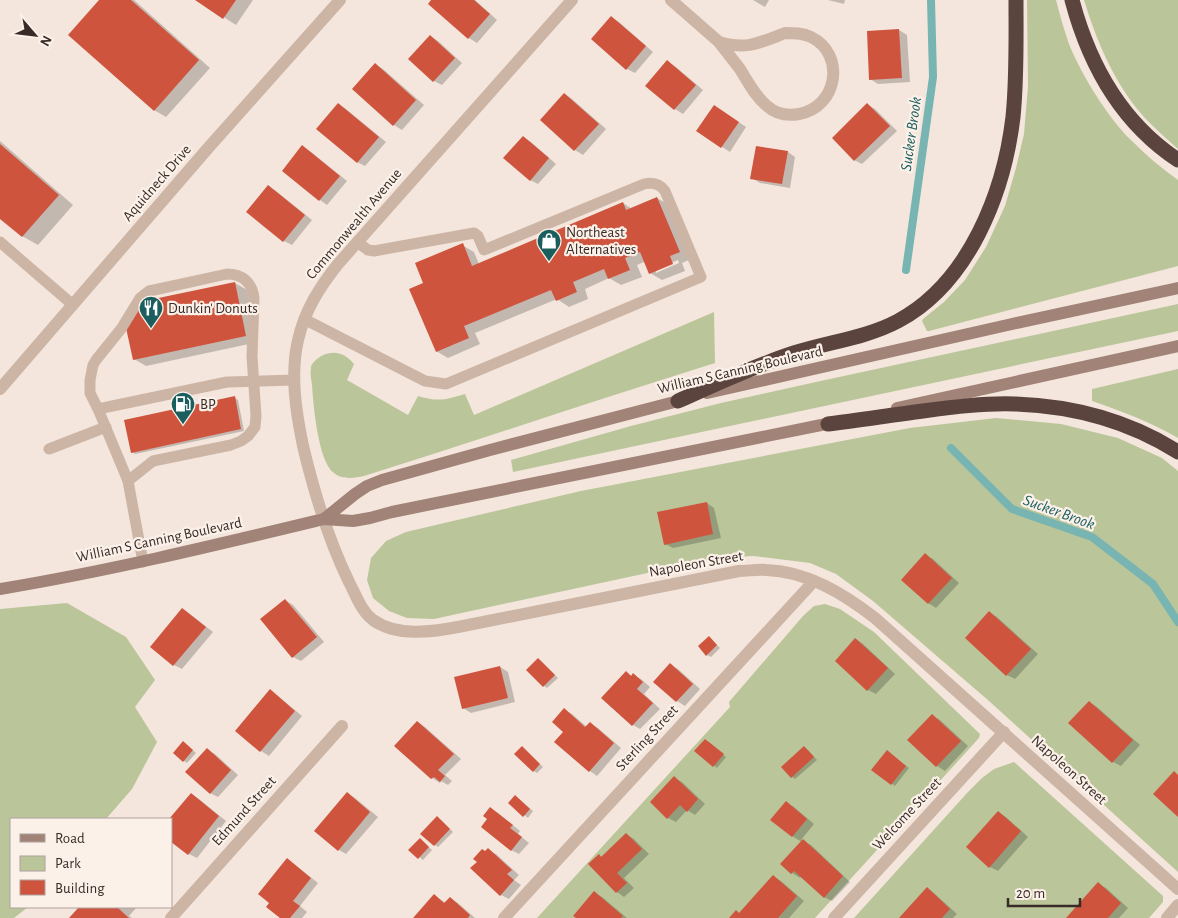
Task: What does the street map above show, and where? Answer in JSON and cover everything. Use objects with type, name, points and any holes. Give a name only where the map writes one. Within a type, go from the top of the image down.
[{"type":"highway","points":[[678,401],[766,363],[889,325],[909,314],[928,299],[957,269],[985,220],[1007,151],[1014,98],[1016,0]]},
{"type":"highway","points":[[1072,0],[1093,59],[1113,95],[1140,129],[1169,155],[1178,160]]},
{"type":"highway","points":[[828,424],[959,406],[990,404],[1030,405],[1079,412],[1102,418],[1147,434],[1178,452]]},
{"type":"main road","name":"William S Canning Boulevard","points":[[324,519],[367,486],[382,480],[490,450],[722,389],[1178,288]]},
{"type":"main road","name":"William S Canning Boulevard","points":[[0,588],[38,583],[142,562],[324,519],[353,521],[370,518],[828,424],[1178,346]]},
{"type":"street","name":"Aquidneck Drive","points":[[0,389],[4,376],[73,304],[340,0]]},
{"type":"street","name":"Commonwealth Avenue","points":[[324,519],[314,491],[302,437],[294,380],[297,341],[310,304],[323,282],[357,242],[572,0]]},
{"type":"street","points":[[671,0],[719,42],[768,107],[779,113],[792,115],[806,113],[817,107],[827,97],[832,85],[834,71],[830,58],[823,46],[812,37],[799,33],[785,33],[752,45],[739,46],[719,42]]},
{"type":"street","name":"Napoleon Street","points":[[324,519],[361,606],[372,619],[380,624],[402,630],[428,631],[458,627],[738,571],[767,570],[814,581],[857,604],[875,618],[1178,889]]},
{"type":"street","name":"Sterling Street","points":[[504,918],[814,581]]},
{"type":"street","name":"Edmund Street","points":[[171,918],[342,726]]},
{"type":"street","name":"Welcome Street","points":[[834,918],[1004,732]]},
{"type":"street","points":[[1166,918],[1178,906]]},
{"type":"lane","points":[[304,319],[425,382],[446,384],[701,277],[665,191],[662,187],[650,183],[484,250],[478,236],[474,233],[374,251],[368,250],[357,242]]},
{"type":"lane","points":[[0,242],[73,304]]},
{"type":"lane","points":[[128,482],[153,460],[232,445],[248,436],[255,426],[252,356],[253,292],[248,282],[238,275],[227,274],[149,292],[140,298],[121,329],[93,365],[90,392],[128,482],[142,562]]},
{"type":"lane","points":[[98,409],[227,382],[294,380]]},
{"type":"lane","points":[[49,449],[106,427]]},
{"type":"green space","points":[[1027,0],[1056,0],[1074,56],[1104,108],[1137,146],[1178,180],[1178,266],[927,331],[922,321],[923,319],[944,302],[965,280],[986,247],[1005,206],[1024,134],[1028,86]]},
{"type":"green space","points":[[1084,0],[1178,0],[1178,149],[1144,117],[1115,76],[1101,47]]},
{"type":"green space","points":[[1178,304],[1178,331],[513,472],[511,460],[721,403]]},
{"type":"green space","points":[[714,312],[715,363],[364,476],[341,477],[334,473],[324,457],[317,432],[311,367],[317,359],[326,354],[336,353],[346,356],[354,364],[347,380],[408,415],[418,396],[442,400],[465,394],[474,415]]},
{"type":"green space","points":[[1178,369],[1178,438],[1147,422],[1092,401],[1092,389]]},
{"type":"green space","points":[[996,418],[1061,424],[1118,438],[1162,458],[1178,471],[1178,872],[989,701],[873,601],[836,574],[810,563],[753,556],[717,558],[434,619],[407,618],[389,611],[373,598],[367,580],[371,558],[386,541],[406,532],[581,491],[910,428]]},
{"type":"green space","points":[[67,603],[126,637],[155,680],[135,707],[157,742],[132,789],[107,818],[10,818],[10,908],[27,908],[14,918],[0,918],[0,609]]},
{"type":"green space","points":[[825,604],[840,609],[874,632],[980,734],[979,738],[815,918],[537,918],[730,707],[729,702],[803,616],[814,606]]},
{"type":"green space","points":[[1014,762],[1163,896],[1163,902],[1149,918],[854,918],[982,778],[994,769]]},
{"type":"building","points":[[99,0],[131,0],[199,60],[154,111],[68,35]]},
{"type":"building","points":[[195,0],[236,0],[223,19]]},
{"type":"building","points":[[431,0],[474,0],[490,14],[468,39],[428,4]]},
{"type":"building","points":[[611,16],[646,46],[626,70],[591,39]]},
{"type":"building","points":[[899,29],[902,78],[869,80],[867,31]]},
{"type":"building","points":[[430,35],[455,58],[433,82],[408,59]]},
{"type":"building","points":[[667,60],[696,85],[674,110],[645,86]]},
{"type":"building","points":[[375,63],[416,100],[393,126],[352,89]]},
{"type":"building","points":[[564,93],[599,124],[574,151],[540,120]]},
{"type":"building","points":[[338,103],[379,137],[357,163],[316,129]]},
{"type":"building","points":[[867,103],[890,126],[854,161],[832,138]]},
{"type":"building","points":[[714,105],[739,122],[721,148],[696,131]]},
{"type":"building","points":[[523,136],[549,158],[530,181],[503,158]]},
{"type":"building","points":[[0,144],[59,195],[22,237],[0,219]]},
{"type":"building","points":[[302,145],[340,176],[319,201],[282,171]]},
{"type":"building","points":[[756,146],[788,151],[782,184],[750,179]]},
{"type":"building","points":[[268,185],[305,215],[283,242],[246,212]]},
{"type":"building","points":[[657,197],[680,252],[670,256],[673,264],[649,274],[640,252],[625,258],[630,270],[608,279],[604,269],[573,282],[577,292],[556,301],[551,290],[464,326],[469,338],[436,352],[409,289],[423,283],[415,263],[463,243],[472,266],[623,202],[626,210]]},
{"type":"building","points":[[235,282],[246,336],[133,360],[126,328],[144,301]]},
{"type":"building","points":[[235,396],[241,429],[131,453],[124,420]]},
{"type":"building","points":[[707,502],[713,534],[664,545],[657,512]]},
{"type":"building","points":[[925,553],[952,578],[928,604],[901,580]]},
{"type":"building","points":[[285,599],[317,637],[292,658],[260,619]]},
{"type":"building","points":[[182,608],[206,627],[173,666],[150,647]]},
{"type":"building","points":[[989,611],[1031,649],[1006,676],[965,638]]},
{"type":"building","points":[[709,636],[717,645],[706,656],[698,646]]},
{"type":"building","points":[[855,638],[888,668],[867,691],[835,661]]},
{"type":"building","points":[[538,658],[555,675],[543,687],[526,670]]},
{"type":"building","points":[[670,663],[693,684],[676,702],[653,682]]},
{"type":"building","points":[[500,666],[508,698],[462,709],[454,677]]},
{"type":"building","points":[[626,671],[631,676],[633,673],[643,682],[637,689],[653,703],[632,726],[601,698]]},
{"type":"building","points":[[270,689],[295,711],[260,752],[235,731]]},
{"type":"building","points":[[1089,701],[1133,740],[1112,763],[1068,723]]},
{"type":"building","points":[[564,708],[585,727],[590,722],[614,743],[589,772],[554,742],[563,732],[552,722]]},
{"type":"building","points":[[932,714],[961,741],[936,767],[907,740]]},
{"type":"building","points":[[417,721],[454,754],[438,770],[445,776],[440,782],[434,777],[431,779],[394,746]]},
{"type":"building","points":[[705,739],[724,754],[713,767],[694,751]]},
{"type":"building","points":[[183,741],[193,750],[183,762],[173,753]]},
{"type":"building","points":[[522,746],[540,764],[533,772],[514,754]]},
{"type":"building","points":[[804,746],[814,757],[791,778],[781,767]]},
{"type":"building","points":[[207,748],[231,770],[210,794],[185,772]]},
{"type":"building","points":[[887,750],[906,766],[891,785],[871,770]]},
{"type":"building","points":[[1174,771],[1178,775],[1178,817],[1153,794]]},
{"type":"building","points":[[674,776],[698,799],[687,812],[680,805],[667,819],[650,802]]},
{"type":"building","points":[[347,792],[370,812],[338,851],[314,831]]},
{"type":"building","points":[[191,793],[219,816],[188,855],[172,843],[172,818],[170,818]]},
{"type":"building","points":[[515,795],[530,809],[523,817],[508,803]]},
{"type":"building","points":[[786,801],[807,819],[792,837],[770,820]]},
{"type":"building","points":[[490,807],[513,825],[510,828],[522,837],[511,851],[481,827],[487,819],[483,816]]},
{"type":"building","points":[[998,811],[1021,831],[989,868],[966,847]]},
{"type":"building","points":[[437,816],[450,829],[434,846],[420,834]]},
{"type":"building","points":[[626,833],[642,849],[617,873],[627,883],[616,893],[588,864],[599,854],[601,857]]},
{"type":"building","points":[[420,838],[429,847],[418,859],[408,850]]},
{"type":"building","points":[[803,839],[843,876],[824,898],[794,871],[791,874],[780,864]]},
{"type":"building","points":[[488,848],[512,870],[507,874],[514,880],[500,896],[470,868],[477,862],[473,859],[482,849],[485,851]]},
{"type":"building","points":[[287,858],[311,878],[293,901],[300,906],[290,918],[280,918],[266,907],[269,903],[258,894]]},
{"type":"building","points":[[773,875],[797,896],[778,918],[729,918],[736,910],[739,913]]},
{"type":"building","points":[[1098,882],[1121,903],[1108,918],[1066,918]]},
{"type":"building","points":[[927,887],[950,909],[942,918],[899,918]]},
{"type":"building","points":[[594,891],[623,916],[621,918],[576,918],[573,916]]},
{"type":"building","points":[[434,894],[444,903],[450,897],[470,915],[468,918],[413,918]]},
{"type":"building","points":[[78,908],[118,908],[129,918],[69,918]]},
{"type":"waterway","name":"Sucker Brook","points":[[906,270],[933,77],[931,0]]},
{"type":"waterway","name":"Sucker Brook","points":[[951,448],[1012,509],[1092,537],[1153,584],[1178,622]]},
{"type":"place","name":"Northeast Alternatives","points":[[549,262]]},
{"type":"place","name":"Dunkin' Donuts","points":[[151,329]]},
{"type":"place","name":"BP","points":[[183,425]]}]
